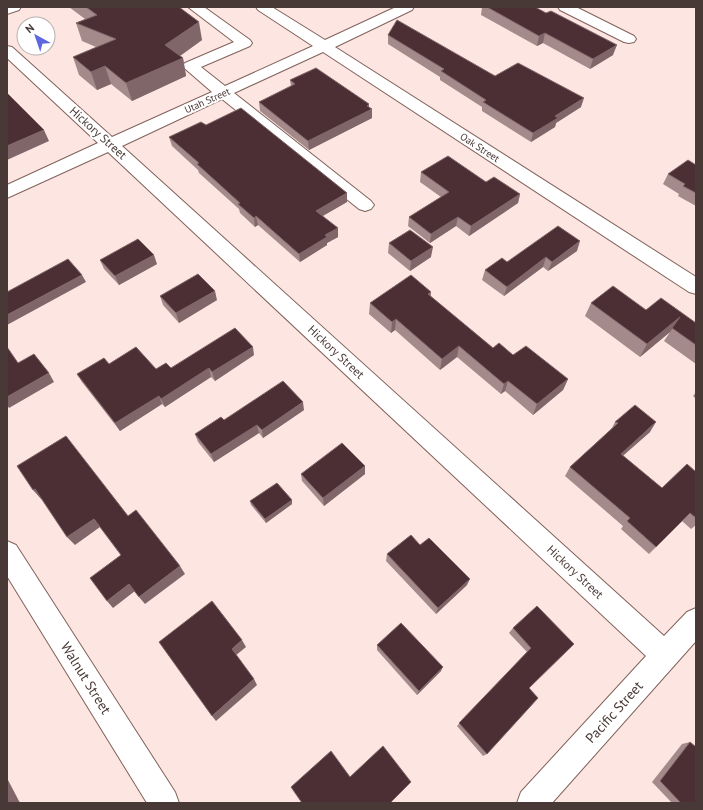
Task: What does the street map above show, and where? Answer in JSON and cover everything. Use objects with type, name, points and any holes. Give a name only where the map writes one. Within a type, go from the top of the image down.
[{"type":"street","points":[[7,10],[14,7]]},
{"type":"street","points":[[195,7],[245,43],[190,66],[365,205]]},
{"type":"street","name":"Oak Street","points":[[263,7],[696,287]]},
{"type":"street","name":"Utah Street","points":[[7,192],[324,47],[407,7]]},
{"type":"street","points":[[566,7],[629,38]]},
{"type":"street","name":"Hickory Street","points":[[7,50],[665,655]]},
{"type":"street","name":"Walnut Street","points":[[7,553],[164,803]]},
{"type":"street","name":"Pacific Street","points":[[532,803],[696,621]]},
{"type":"building","points":[[86,7],[179,7],[199,22],[165,45],[183,58],[126,83],[105,66],[91,72],[73,57],[116,39],[76,23],[97,15]]},
{"type":"building","points":[[487,7],[535,7],[546,13],[551,11],[617,45],[593,59],[545,33],[539,36]]},
{"type":"building","points":[[397,20],[495,76],[518,63],[584,98],[555,116],[558,118],[533,133],[483,102],[486,100],[441,71],[444,69],[388,35]]},
{"type":"building","points":[[316,68],[369,104],[367,106],[372,109],[308,141],[259,102],[295,84],[290,80]]},
{"type":"building","points":[[7,93],[44,130],[7,146]]},
{"type":"building","points":[[241,108],[347,193],[316,211],[338,228],[325,235],[327,237],[299,254],[256,216],[254,218],[238,204],[240,203],[197,164],[199,163],[169,137],[201,122],[206,125]]},
{"type":"building","points":[[448,156],[486,182],[494,177],[520,194],[471,226],[458,217],[431,234],[409,217],[449,192],[421,172]]},
{"type":"building","points":[[688,160],[696,165],[696,193],[683,186],[685,184],[668,174]]},
{"type":"building","points":[[558,226],[580,241],[552,262],[546,257],[507,287],[485,270],[502,258],[507,262]]},
{"type":"building","points":[[410,230],[433,247],[411,261],[389,243]]},
{"type":"building","points":[[138,239],[154,255],[115,276],[100,260]]},
{"type":"building","points":[[68,259],[82,275],[7,315],[7,292]]},
{"type":"building","points":[[198,274],[215,291],[176,313],[160,296]]},
{"type":"building","points":[[411,275],[431,292],[428,294],[493,348],[499,343],[513,355],[526,346],[568,379],[537,404],[508,381],[504,384],[459,346],[442,359],[396,319],[392,322],[370,303]]},
{"type":"building","points":[[613,286],[646,310],[661,298],[696,323],[696,345],[672,328],[680,317],[647,344],[591,303]]},
{"type":"building","points":[[235,328],[253,347],[212,372],[209,368],[161,399],[159,396],[115,423],[77,374],[104,358],[109,364],[136,347],[156,369],[166,363],[171,368]]},
{"type":"building","points":[[7,347],[18,363],[34,354],[49,373],[7,397]]},
{"type":"building","points":[[283,381],[303,402],[262,430],[257,425],[211,454],[195,434],[221,417],[224,420]]},
{"type":"building","points":[[635,405],[656,422],[621,454],[662,488],[687,464],[696,472],[696,518],[690,513],[656,547],[627,521],[630,518],[570,467],[618,423],[615,422]]},
{"type":"building","points":[[66,436],[128,516],[136,510],[180,566],[139,597],[129,584],[107,601],[90,578],[121,555],[94,519],[67,537],[35,489],[33,490],[17,466]]},
{"type":"building","points":[[342,443],[365,466],[323,498],[301,474]]},
{"type":"building","points":[[277,483],[292,500],[265,519],[250,501]]},
{"type":"building","points":[[411,535],[420,545],[429,538],[470,579],[438,608],[387,554]]},
{"type":"building","points":[[212,601],[242,640],[232,649],[254,679],[212,716],[159,642]]},
{"type":"building","points":[[537,606],[574,644],[529,688],[538,698],[487,754],[459,723],[531,648],[513,628]]},
{"type":"building","points":[[401,623],[443,667],[419,691],[377,645]]},
{"type":"building","points":[[690,742],[696,747],[696,803],[681,803],[660,781]]},
{"type":"building","points":[[383,746],[411,782],[390,803],[302,803],[291,787],[331,751],[350,777]]}]
